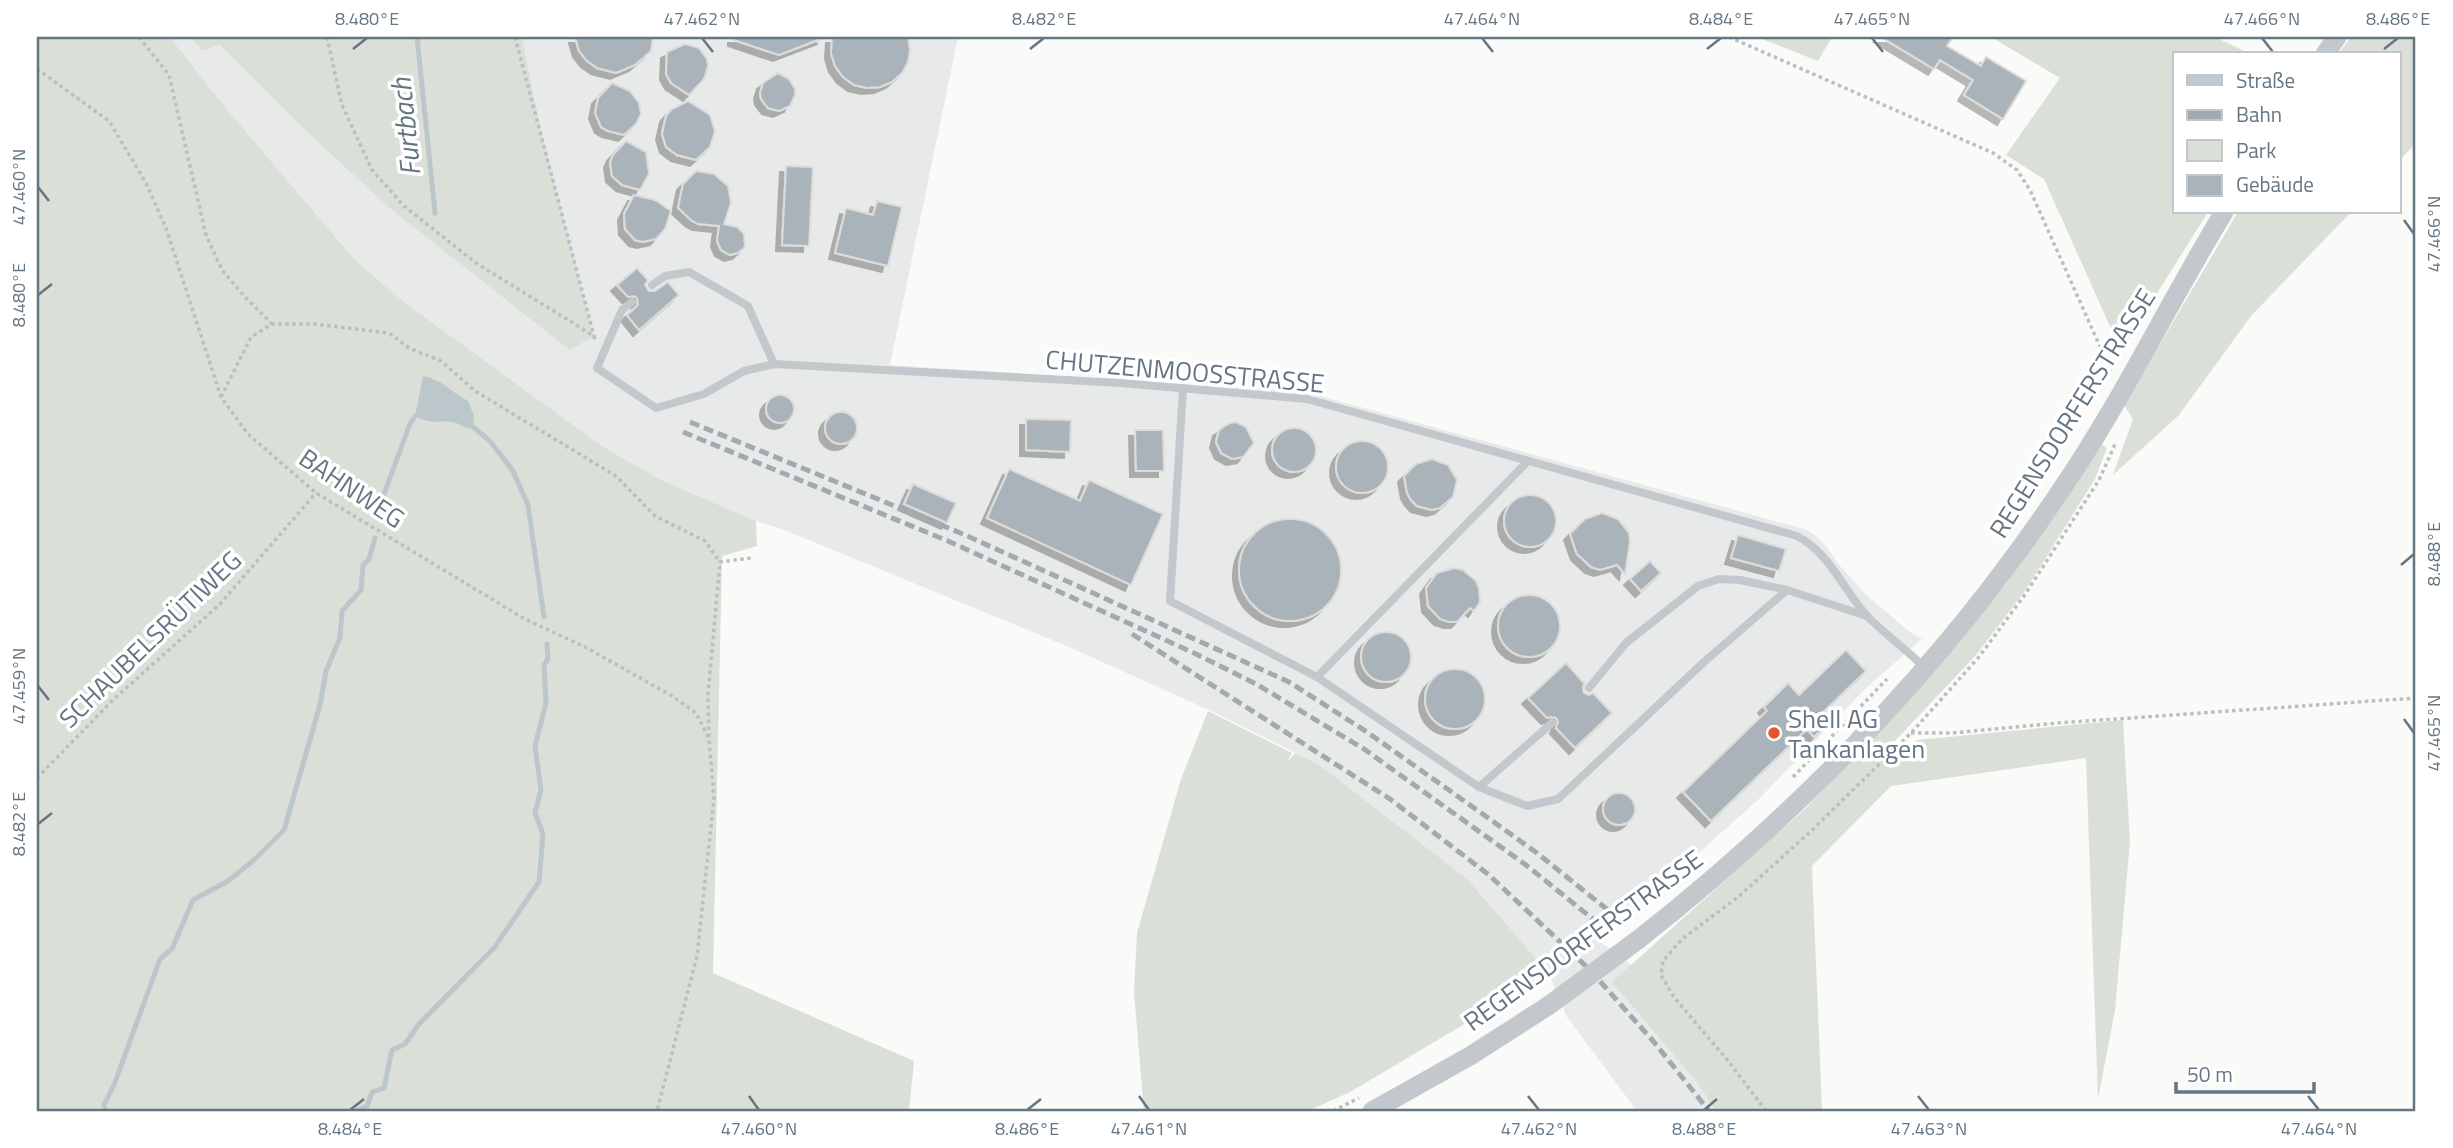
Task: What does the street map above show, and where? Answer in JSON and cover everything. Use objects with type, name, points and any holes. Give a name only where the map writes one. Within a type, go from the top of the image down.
[{"type":"street","points":[[2326,52],[2337,37]]},
{"type":"street","name":"REGENSDORFERSTRASSE","points":[[1372,1111],[1470,1056],[1548,1006],[1639,939],[1727,867],[1825,774],[1925,668],[2001,574],[2062,490],[2129,380],[2223,214]]},
{"type":"lane","points":[[652,285],[666,276],[689,272],[748,306],[775,364]]},
{"type":"lane","points":[[597,368],[622,310],[632,302]]},
{"type":"lane","name":"CHUTZENMOOSSTRASSE","points":[[597,368],[656,408],[704,394],[744,372],[775,364],[1307,398],[1797,536],[1813,544],[1828,560],[1867,616],[1925,668]]},
{"type":"lane","points":[[1183,388],[1170,601],[1317,677],[1479,787],[1527,806],[1558,799],[1704,662],[1787,590]]},
{"type":"lane","points":[[1317,677],[1528,461]]},
{"type":"lane","points":[[1589,688],[1626,643],[1698,586],[1720,579],[1740,580],[1787,590],[1867,616]]},
{"type":"lane","points":[[1479,787],[1552,723]]},
{"type":"path","points":[[139,37],[169,75],[206,235],[222,270],[272,324]]},
{"type":"path","points":[[327,37],[342,105],[372,170],[396,197],[476,264],[594,336]]},
{"type":"path","points":[[515,37],[594,336],[597,368]]},
{"type":"path","points":[[1090,37],[1104,37]]},
{"type":"path","points":[[1732,38],[1993,153],[2017,170],[2030,190],[2112,374]]},
{"type":"path","name":"BAHNWEG","points":[[37,69],[109,121],[146,183],[166,228],[221,397],[248,435],[316,494],[525,619],[587,648],[672,696],[696,713],[709,739]]},
{"type":"path","points":[[221,397],[251,337],[272,324],[314,324],[389,333],[409,348],[441,361],[475,391],[616,476],[655,516],[705,541],[720,562],[708,695],[714,798],[697,956],[657,1111]]},
{"type":"path","name":"SCHAUBELSRÜTIWEG","points":[[37,778],[114,699],[220,604],[316,494]]},
{"type":"path","points":[[720,562],[751,558]]},
{"type":"path","points":[[1787,785],[1891,676]]},
{"type":"path","points":[[1911,733],[1952,733],[2416,698]]},
{"type":"path","points":[[1672,996],[1729,1062],[1766,1111]]},
{"type":"shaded area","points":[[170,37],[191,37],[202,51],[220,45],[307,132],[387,206],[541,131],[522,37],[958,37],[890,365],[1306,392],[1812,533],[1866,595],[1922,639],[1866,688],[1760,798],[1703,849],[1594,937],[1637,969],[1758,1111],[1637,1111],[1567,1017],[1549,974],[1467,881],[1318,764],[1209,710],[1069,647],[661,480],[602,446],[404,302],[355,260],[225,107]]},
{"type":"shaded area","points":[[423,376],[441,383],[468,401],[474,416],[473,427],[466,428],[453,422],[429,421],[415,416]]},
{"type":"green space","points":[[37,37],[170,37],[225,107],[355,260],[404,302],[602,446],[661,480],[756,521],[757,546],[722,556],[713,973],[914,1061],[909,1111],[37,1111]]},
{"type":"green space","points":[[191,37],[522,37],[541,131],[594,336],[570,350],[387,206],[307,132],[220,45],[202,51]]},
{"type":"green space","points":[[1757,37],[1832,37],[1818,61]]},
{"type":"green space","points":[[1991,37],[2215,37],[2246,52],[2173,52],[2173,214],[2207,214],[2121,351],[2044,179],[2006,155],[2060,78]]},
{"type":"green space","points":[[2351,37],[2416,37],[2416,143],[2400,160],[2400,52],[2340,52]]},
{"type":"green space","points":[[2237,214],[2349,214],[2251,316],[2179,415],[2113,475],[2133,419],[2124,405]]},
{"type":"green space","points":[[2102,444],[2107,448],[2095,479],[2025,591],[1976,655],[1895,741],[1894,758],[1917,740],[2123,720],[2130,842],[2115,1010],[2098,1099],[2086,758],[1891,786],[1812,866],[1822,1111],[1716,1111],[1697,1082],[1612,982],[1804,810],[1911,698],[2007,583]]},
{"type":"green space","points":[[1208,711],[1292,753],[1287,763],[1295,753],[1318,764],[1467,879],[1549,974],[1350,1092],[1308,1111],[1144,1111],[1134,993],[1137,933],[1181,779]]},
{"type":"building","points":[[575,37],[653,37],[651,51],[635,65],[616,73],[597,68],[587,61],[579,51]]},
{"type":"building","points":[[734,37],[823,38],[779,55],[734,40]]},
{"type":"building","points":[[832,37],[908,37],[908,62],[902,73],[892,82],[880,87],[854,85],[843,77],[835,66],[831,53]]},
{"type":"building","points":[[1881,37],[1953,37],[1947,46],[1981,66],[1986,57],[2026,81],[2003,119],[1964,95],[1973,80],[1940,60],[1934,69]]},
{"type":"building","points":[[685,44],[699,48],[707,59],[708,66],[704,79],[689,95],[671,83],[666,74],[667,52]]},
{"type":"building","points":[[778,73],[789,79],[795,89],[790,106],[779,111],[768,108],[760,93],[763,83]]},
{"type":"building","points":[[612,83],[630,91],[639,103],[641,114],[636,124],[624,135],[601,127],[595,113],[598,98]]},
{"type":"building","points":[[688,101],[710,115],[715,131],[710,147],[696,160],[677,155],[666,147],[662,134],[666,116],[672,109]]},
{"type":"building","points":[[626,141],[646,152],[649,174],[640,190],[622,185],[612,176],[610,162]]},
{"type":"building","points":[[786,166],[813,167],[809,246],[782,245]]},
{"type":"building","points":[[696,171],[714,174],[728,186],[731,203],[724,224],[737,227],[744,234],[745,247],[738,253],[730,255],[721,250],[717,241],[719,226],[698,224],[678,208],[683,184]]},
{"type":"building","points":[[634,195],[655,200],[671,211],[665,229],[656,239],[643,242],[635,240],[625,229],[624,214]]},
{"type":"building","points":[[877,201],[902,207],[888,266],[835,253],[846,208],[873,215]]},
{"type":"building","points":[[637,268],[648,280],[645,285],[649,291],[655,291],[668,282],[679,295],[639,330],[627,315],[638,305],[637,298],[628,297],[617,285]]},
{"type":"building","points":[[780,395],[790,399],[794,409],[790,419],[780,423],[770,419],[766,409],[770,399]]},
{"type":"building","points":[[841,412],[853,416],[857,428],[853,440],[841,444],[829,440],[825,428],[829,416]]},
{"type":"building","points":[[1026,419],[1071,420],[1070,452],[1026,450]]},
{"type":"building","points":[[1236,422],[1246,427],[1254,443],[1243,457],[1232,459],[1221,453],[1216,442],[1219,430]]},
{"type":"building","points":[[1294,428],[1303,429],[1310,434],[1315,441],[1315,459],[1310,466],[1303,471],[1294,472],[1285,471],[1278,466],[1273,459],[1272,450],[1273,441],[1278,434],[1285,429]]},
{"type":"building","points":[[1135,430],[1163,430],[1164,471],[1136,471]]},
{"type":"building","points":[[1362,441],[1381,448],[1388,467],[1381,486],[1362,493],[1343,486],[1336,467],[1343,448]]},
{"type":"building","points":[[1432,459],[1448,465],[1457,480],[1453,497],[1440,508],[1432,510],[1417,506],[1411,500],[1404,476],[1416,464]]},
{"type":"building","points":[[1009,469],[1080,501],[1089,480],[1163,514],[1131,585],[987,518]]},
{"type":"building","points":[[913,484],[956,503],[947,523],[904,504]]},
{"type":"building","points":[[1530,495],[1549,502],[1556,521],[1549,540],[1530,547],[1511,540],[1504,521],[1511,502]]},
{"type":"building","points":[[1602,513],[1618,519],[1629,533],[1625,574],[1617,565],[1600,570],[1591,567],[1577,554],[1570,534],[1585,519]]},
{"type":"building","points":[[1290,519],[1310,523],[1326,534],[1337,550],[1341,570],[1337,590],[1326,606],[1310,617],[1290,621],[1270,617],[1254,606],[1243,590],[1239,570],[1243,550],[1254,534],[1270,523]]},
{"type":"building","points":[[1738,535],[1786,549],[1779,571],[1731,558]]},
{"type":"building","points":[[1650,561],[1661,573],[1641,591],[1630,579]]},
{"type":"building","points":[[1454,568],[1463,570],[1476,581],[1480,602],[1474,611],[1470,608],[1457,622],[1449,622],[1440,619],[1428,606],[1426,588],[1437,573]]},
{"type":"building","points":[[1523,595],[1535,595],[1551,604],[1558,614],[1558,638],[1551,648],[1535,657],[1523,657],[1512,652],[1503,643],[1498,632],[1498,620],[1503,609],[1512,600]]},
{"type":"building","points":[[1376,633],[1396,633],[1410,647],[1410,667],[1396,681],[1376,681],[1362,667],[1362,647]]},
{"type":"building","name":"Shell AG Tankanlagen","points":[[1846,650],[1866,671],[1821,714],[1829,723],[1814,737],[1807,729],[1711,821],[1683,792],[1767,711],[1764,707],[1788,683],[1799,695]]},
{"type":"building","points":[[1566,663],[1584,683],[1584,693],[1593,693],[1612,713],[1575,748],[1556,728],[1556,718],[1547,718],[1528,698]]},
{"type":"building","points":[[1449,669],[1461,669],[1477,677],[1483,687],[1483,711],[1477,721],[1461,729],[1449,729],[1433,721],[1425,705],[1425,693],[1433,677]]},
{"type":"building","points":[[1619,793],[1630,798],[1635,809],[1630,820],[1619,825],[1608,820],[1603,809],[1608,798]]},
{"type":"waterway","name":"Furtbach","points":[[417,37],[435,213]]},
{"type":"waterway","name":"Furtbach","points":[[378,510],[415,416]]},
{"type":"waterway","points":[[473,427],[490,441],[513,471],[528,505],[544,617]]},
{"type":"waterway","points":[[105,1111],[104,1105],[114,1085],[160,959],[172,949],[193,900],[228,881],[284,830],[320,705],[326,671],[340,638],[342,611],[361,590],[363,565],[369,559],[375,538]]},
{"type":"waterway","points":[[356,1111],[367,1106],[372,1092],[384,1088],[392,1050],[405,1044],[419,1024],[494,948],[539,882],[543,834],[535,813],[541,790],[535,746],[546,703],[544,665],[548,659],[547,644]]},
{"type":"railway","points":[[690,422],[963,534],[1289,682],[1367,732],[1484,815],[1537,853],[1614,915]]},
{"type":"railway","points":[[683,432],[948,541],[1256,684],[1364,749],[1526,865],[1599,924]]},
{"type":"railway","points":[[1132,634],[1390,799],[1489,875],[1589,969],[1654,1042],[1709,1111]]},
{"type":"place","name":"Shell AG Tankanlagen","points":[[1774,733]]}]
